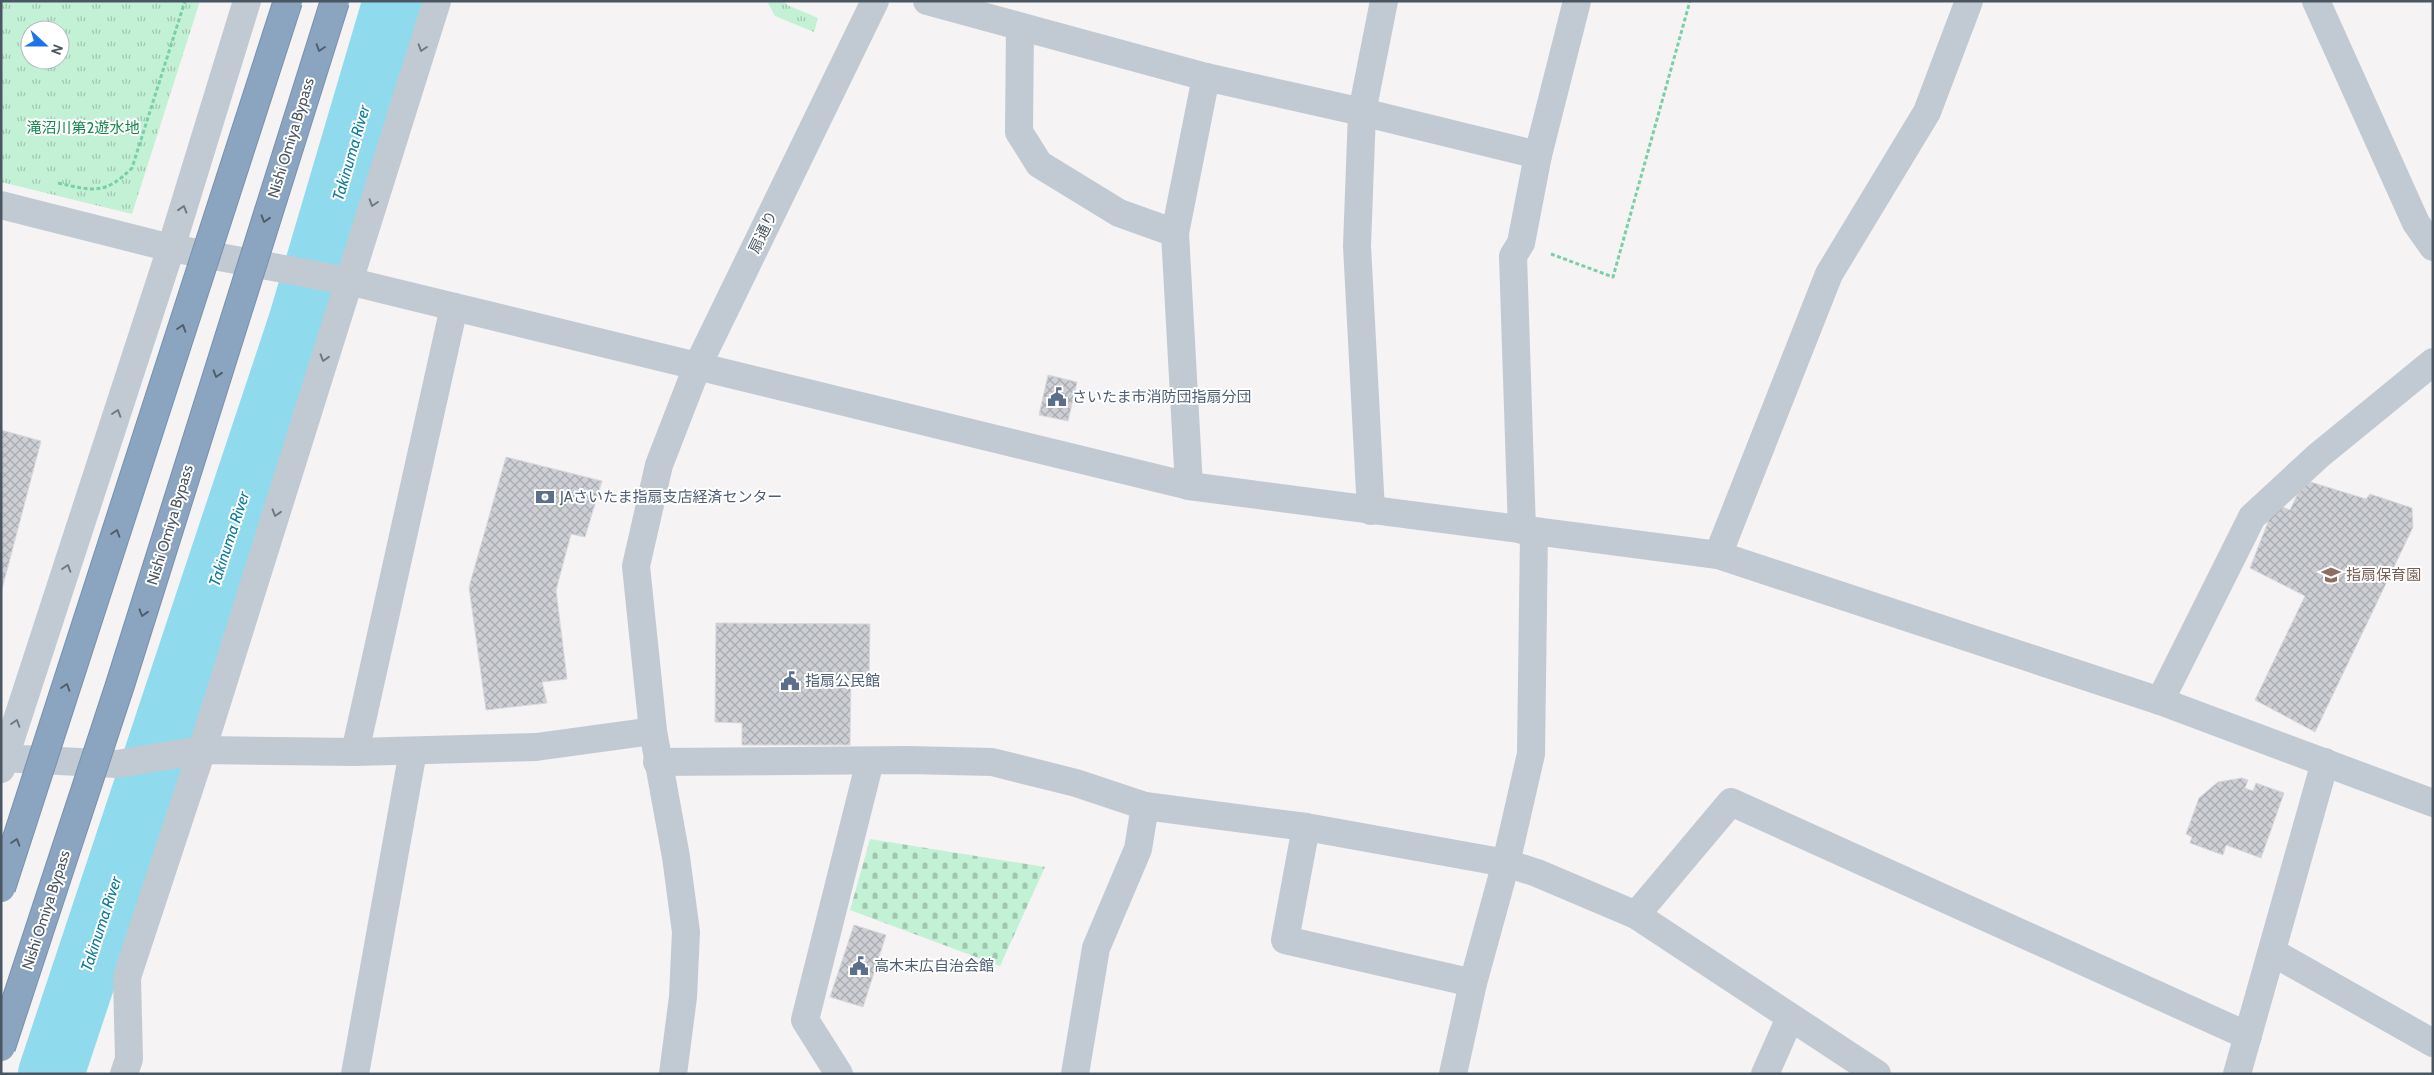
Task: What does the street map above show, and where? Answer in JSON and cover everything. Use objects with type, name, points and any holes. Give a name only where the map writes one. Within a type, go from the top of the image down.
[{"type":"highway","points":[[1,888],[288,1]]},
{"type":"highway","name":"Nishi Omiya Bypass","points":[[1,1047],[120,685],[335,1]]},
{"type":"street","points":[[247,1],[171,248],[2,762],[117,764],[202,750],[356,752],[536,747],[653,731]]},
{"type":"street","points":[[124,1074],[129,1059],[127,977],[202,750],[341,279],[437,1]]},
{"type":"street","name":"扇通り","points":[[673,1074],[683,997],[686,932],[676,857],[653,731],[636,566],[659,465],[697,367],[875,1]]},
{"type":"street","points":[[927,1],[1206,77],[1362,112],[1538,155]]},
{"type":"street","points":[[1371,510],[1357,246],[1362,112],[1384,1]]},
{"type":"street","points":[[1453,1074],[1472,984],[1506,863],[1531,754],[1528,531],[1513,256],[1521,243],[1538,155],[1577,1]]},
{"type":"street","points":[[1718,555],[1829,274],[1927,112],[1969,1]]},
{"type":"street","points":[[2316,1],[2416,223],[2433,247]]},
{"type":"street","points":[[1020,27],[1018,132],[1040,164],[1119,213],[1176,233]]},
{"type":"street","points":[[1189,486],[1176,233],[1206,77]]},
{"type":"street","points":[[1,206],[171,248],[341,279],[1189,486],[1718,555],[2160,701],[2433,803]]},
{"type":"street","points":[[356,752],[454,307]]},
{"type":"street","points":[[2160,701],[2252,517],[2318,456],[2433,362]]},
{"type":"street","points":[[355,1074],[413,750]]},
{"type":"street","points":[[838,1074],[805,1020],[870,761]]},
{"type":"street","points":[[658,762],[992,762],[1076,783],[1145,806],[1306,827],[1506,863],[1537,873],[1636,915],[1877,1074]]},
{"type":"street","points":[[2237,1074],[2325,762]]},
{"type":"street","points":[[1636,915],[1732,802],[2248,1036]]},
{"type":"street","points":[[1075,1074],[1096,948],[1138,849],[1145,806]]},
{"type":"street","points":[[1306,827],[1284,940],[1472,984]]},
{"type":"street","points":[[2272,952],[2433,1042]]},
{"type":"street","points":[[1765,1074],[1790,1018]]},
{"type":"path","points":[[54,182],[89,190],[116,184],[132,168],[185,1]]},
{"type":"path","points":[[1521,243],[1613,277],[1690,1]]},
{"type":"green space","name":"滝沼川第2遊水地","points":[[1,1],[200,1],[132,214],[1,182]]},
{"type":"green space","points":[[767,1],[784,1],[787,5],[818,18],[814,32],[775,16]]},
{"type":"green space","points":[[870,839],[1045,867],[1000,966],[850,910]]},
{"type":"building","points":[[1048,375],[1077,382],[1068,421],[1039,415]]},
{"type":"building","points":[[1,430],[41,441],[1,593]]},
{"type":"building","points":[[506,457],[602,481],[585,537],[571,534],[556,590],[567,679],[542,682],[547,703],[486,710],[469,587]]},
{"type":"building","points":[[2304,480],[2366,499],[2370,494],[2412,508],[2413,527],[2315,732],[2255,700],[2305,596],[2250,568],[2275,504],[2290,510]]},
{"type":"building","points":[[716,623],[870,624],[869,677],[851,677],[850,745],[742,745],[742,723],[715,722]]},
{"type":"building","points":[[2242,778],[2248,780],[2245,788],[2253,791],[2256,783],[2284,793],[2261,858],[2226,845],[2223,855],[2190,843],[2192,837],[2186,834],[2199,798],[2218,782]]},
{"type":"building","points":[[854,925],[886,935],[863,1007],[830,997]]},
{"type":"waterway","name":"Takinuma River","points":[[51,1074],[301,323],[396,1]]},
{"type":"place","name":"さいたま市消防団指扇分団","points":[[1057,397]]},
{"type":"place","name":"JAさいたま指扇支店経済センター","points":[[545,497]]},
{"type":"place","name":"指扇保育園","points":[[2331,575]]},
{"type":"place","name":"指扇公民館","points":[[790,681]]},
{"type":"place","name":"高木末広自治会館","points":[[859,966]]}]
